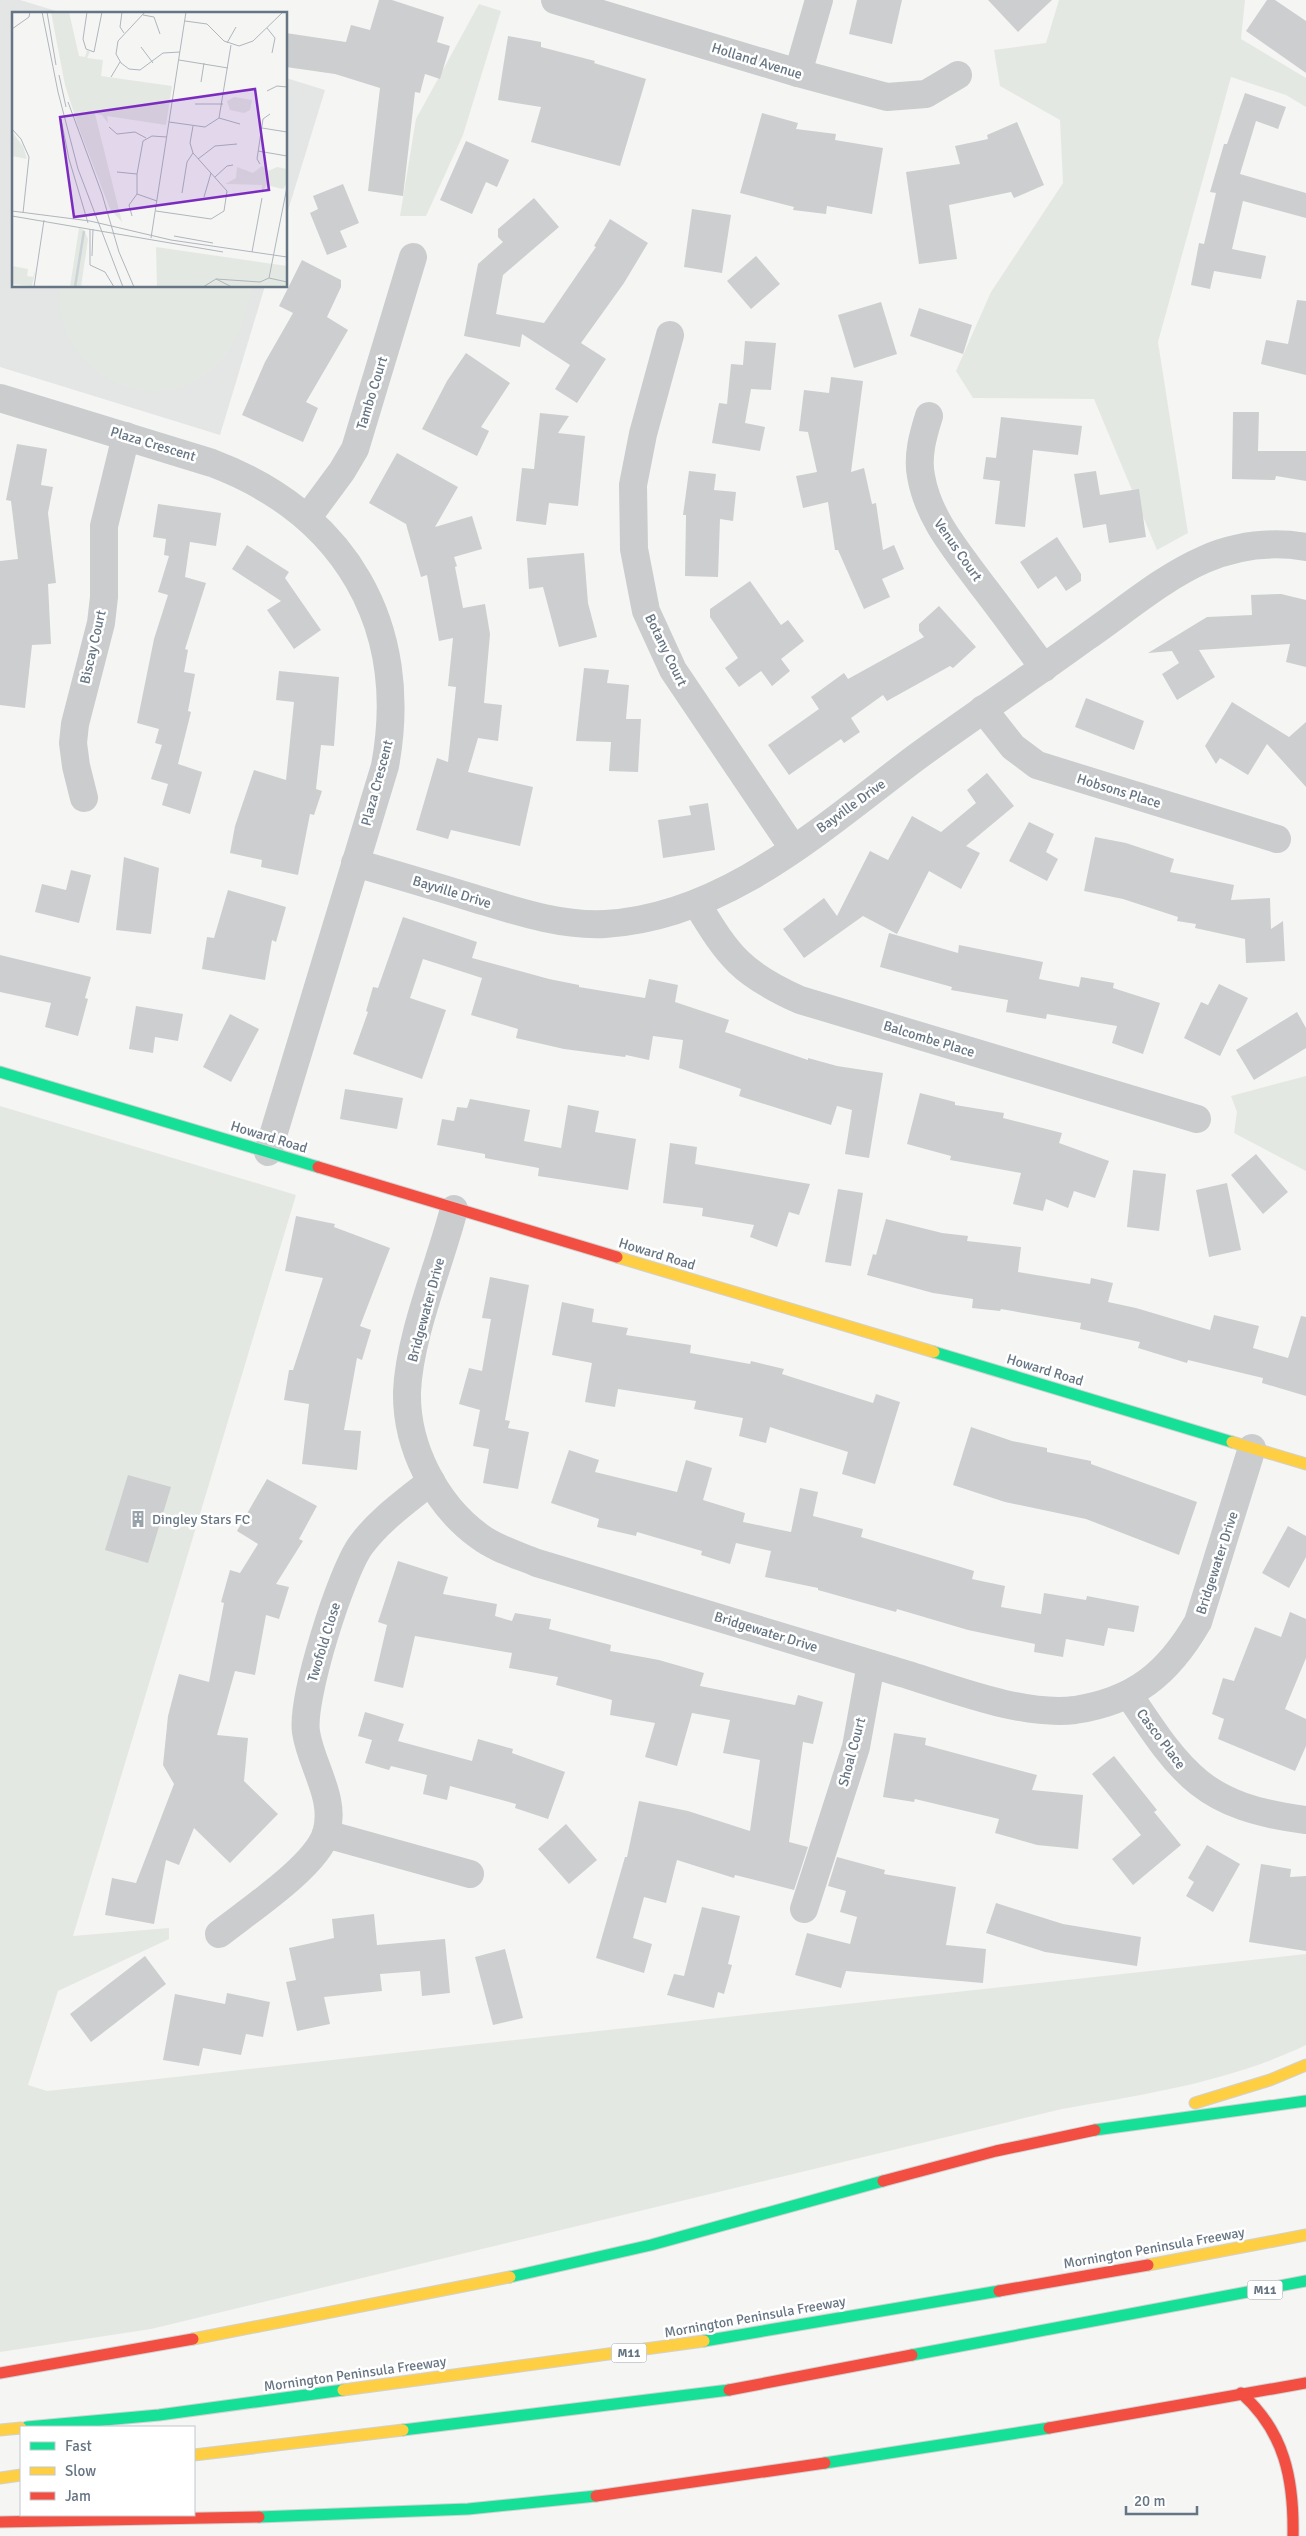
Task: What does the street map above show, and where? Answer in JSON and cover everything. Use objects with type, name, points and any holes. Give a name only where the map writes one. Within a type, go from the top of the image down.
[{"type":"main road","name":"Howard Road","points":[[0,1072],[1306,1464]]},
{"type":"main road","points":[[1102,2130],[1245,2088],[1306,2065]]},
{"type":"main road","points":[[0,2373],[191,2340],[594,2258],[673,2239],[983,2154],[1058,2137],[1306,2101]]},
{"type":"main road","name":"Mornington Peninsula Freeway","points":[[38,2426],[159,2415],[676,2346],[1227,2252],[1306,2235]]},
{"type":"main road","name":"M11","points":[[195,2454],[706,2394],[1224,2298],[1306,2281]]},
{"type":"main road","points":[[0,2522],[285,2517],[468,2508],[560,2501],[963,2443],[1306,2383]]},
{"type":"main road","points":[[1241,2393],[1261,2413],[1285,2461],[1294,2504],[1293,2536]]},
{"type":"main road","points":[[0,2430],[20,2428]]},
{"type":"main road","points":[[0,2478],[20,2476]]},
{"type":"street","name":"Holland Avenue","points":[[555,0],[798,73],[887,97],[926,94],[958,75]]},
{"type":"street","points":[[798,73],[820,0]]},
{"type":"street","name":"Tambo Court","points":[[308,517],[342,471],[354,449],[413,257]]},
{"type":"street","name":"Botany Court","points":[[670,335],[643,434],[633,485],[634,549],[646,611],[673,670],[793,848]]},
{"type":"street","name":"Plaza Crescent","points":[[0,398],[126,436],[241,474],[273,491],[308,517],[340,552],[358,580],[385,648],[391,678],[392,716],[385,766],[268,1152]]},
{"type":"street","name":"Venus Court","points":[[929,416],[920,456],[920,474],[929,504],[951,543],[1044,668]]},
{"type":"street","name":"Biscay Court","points":[[84,798],[76,766],[73,743],[75,724],[101,623],[104,597],[104,526],[112,486],[126,436]]},
{"type":"street","name":"Bayville Drive","points":[[355,863],[545,919],[575,923],[606,924],[642,918],[697,904],[737,884],[793,848],[983,709],[1198,560],[1245,545],[1269,543],[1306,547]]},
{"type":"street","name":"Hobsons Place","points":[[983,709],[1013,747],[1023,757],[1037,765],[1277,839]]},
{"type":"street","name":"Balcombe Place","points":[[697,904],[718,940],[734,960],[774,988],[800,1000],[1197,1120]]},
{"type":"street","name":"Bridgewater Drive","points":[[454,1208],[415,1341],[407,1393],[416,1450],[431,1481],[465,1524],[500,1548],[538,1563],[871,1664],[1011,1705],[1045,1712],[1073,1710],[1102,1704],[1128,1695],[1151,1681],[1168,1666],[1185,1646],[1198,1622],[1252,1448]]},
{"type":"street","name":"Twofold Close","points":[[219,1934],[310,1860],[326,1834],[328,1805],[309,1749],[306,1729],[306,1707],[316,1669],[343,1581],[360,1546],[377,1525],[431,1481]]},
{"type":"street","name":"Shoal Court","points":[[804,1909],[856,1747],[871,1664]]},
{"type":"street","name":"Casco Place","points":[[1128,1695],[1165,1750],[1180,1768],[1202,1787],[1244,1808],[1265,1814],[1306,1820]]},
{"type":"street","points":[[326,1834],[470,1874]]},
{"type":"shaded area","points":[[0,0],[20,0],[59,12],[12,12],[12,288],[264,288],[220,435],[0,367]]},
{"type":"shaded area","points":[[1059,0],[1245,0],[1241,39],[1306,78],[1306,107],[1286,95],[1231,77],[1158,342],[1188,533],[1157,550],[1094,399],[973,398],[956,371],[991,292],[1063,183],[1060,120],[1000,86],[994,50],[1046,43]]},
{"type":"shaded area","points":[[479,4],[501,11],[463,135],[426,216],[400,216],[416,119]]},
{"type":"shaded area","points":[[288,79],[325,90],[288,210]]},
{"type":"shaded area","points":[[60,288],[252,288],[237,336],[227,354],[220,362],[195,381],[168,390],[140,390],[114,381],[91,366],[73,344],[62,317]]},
{"type":"shaded area","points":[[1306,1076],[1306,1171],[1234,1133],[1237,1112],[1231,1096]]},
{"type":"shaded area","points":[[0,1106],[296,1195],[73,1936],[169,1928],[169,1939],[58,1991],[28,2085],[47,2091],[1306,1954],[1306,2045],[1277,2058],[1217,2078],[1062,2109],[151,2329],[0,2352]]},
{"type":"building","points":[[379,0],[392,0],[444,17],[437,42],[450,46],[440,79],[425,74],[420,93],[415,92],[403,196],[368,191],[380,88],[335,74],[288,67],[288,33],[346,42],[351,25],[370,30]]},
{"type":"building","points":[[857,0],[902,0],[892,44],[849,34]]},
{"type":"building","points":[[988,0],[1052,0],[1018,32]]},
{"type":"building","points":[[1267,0],[1275,0],[1306,21],[1306,73],[1246,31]]},
{"type":"building","points":[[508,36],[541,42],[541,47],[595,61],[594,63],[646,79],[620,166],[531,142],[541,107],[498,100]]},
{"type":"building","points":[[1245,93],[1286,107],[1278,129],[1256,121],[1240,174],[1306,193],[1306,218],[1243,201],[1232,249],[1266,256],[1261,279],[1214,271],[1210,289],[1191,285],[1199,243],[1204,244],[1216,193],[1210,192],[1224,144],[1227,144]]},
{"type":"building","points":[[762,113],[798,123],[796,129],[836,134],[835,140],[883,148],[872,214],[827,206],[826,214],[793,210],[794,207],[740,193]]},
{"type":"building","points":[[1017,122],[1044,185],[1014,198],[1011,192],[949,205],[957,259],[919,264],[906,172],[960,164],[955,146],[988,139],[987,135]]},
{"type":"building","points":[[466,141],[509,160],[497,187],[486,182],[472,214],[440,200]]},
{"type":"building","points":[[343,184],[359,223],[340,231],[347,247],[327,255],[310,213],[318,209],[313,196]]},
{"type":"building","points":[[534,198],[559,227],[503,275],[496,314],[544,323],[596,247],[594,246],[610,219],[648,243],[624,283],[581,343],[606,359],[577,403],[555,389],[570,365],[522,334],[520,347],[464,336],[478,264],[503,242],[498,237],[498,229]]},
{"type":"building","points":[[692,209],[731,215],[722,273],[684,267]]},
{"type":"building","points":[[756,256],[780,284],[751,309],[727,281]]},
{"type":"building","points":[[302,260],[341,280],[341,287],[327,317],[348,330],[306,402],[318,408],[303,442],[242,415],[265,362],[293,313],[279,306]]},
{"type":"building","points":[[1297,300],[1306,301],[1306,375],[1261,364],[1266,340],[1288,344]]},
{"type":"building","points":[[881,302],[897,354],[854,368],[838,315]]},
{"type":"building","points":[[919,308],[972,325],[963,354],[910,336]]},
{"type":"building","points":[[745,341],[776,343],[771,390],[751,389],[745,423],[765,427],[760,451],[712,443],[719,403],[727,404],[731,364],[743,365]]},
{"type":"building","points":[[466,353],[510,383],[481,427],[489,431],[477,456],[422,429],[447,381]]},
{"type":"building","points":[[831,377],[863,381],[851,472],[864,468],[872,504],[876,503],[883,550],[894,545],[904,569],[882,579],[890,597],[864,609],[838,550],[835,550],[828,502],[803,508],[796,476],[817,472],[808,432],[799,431],[804,390],[829,393]]},
{"type":"building","points":[[1233,412],[1259,412],[1258,451],[1306,451],[1306,481],[1276,476],[1275,480],[1232,479]]},
{"type":"building","points":[[540,413],[569,416],[558,433],[585,436],[578,506],[549,503],[546,525],[516,521],[522,468],[534,469]]},
{"type":"building","points":[[1001,417],[1082,426],[1078,455],[1033,450],[1025,527],[995,524],[1000,481],[983,479],[986,457],[996,458]]},
{"type":"building","points":[[17,444],[47,449],[41,485],[53,487],[48,513],[56,583],[48,584],[51,644],[32,645],[25,708],[0,705],[0,561],[18,559],[11,501],[6,500]]},
{"type":"building","points":[[397,453],[458,487],[435,527],[472,516],[482,549],[454,557],[457,566],[455,567],[463,608],[485,604],[490,634],[484,703],[502,705],[498,741],[478,738],[468,772],[533,787],[520,846],[451,830],[448,839],[416,830],[437,758],[448,762],[456,687],[448,686],[453,638],[439,641],[427,575],[421,577],[406,524],[369,503]]},
{"type":"building","points":[[689,471],[716,474],[714,490],[736,492],[733,521],[720,519],[718,577],[685,576],[686,515],[683,515]]},
{"type":"building","points":[[1096,471],[1100,495],[1139,489],[1146,537],[1109,543],[1106,524],[1083,528],[1074,474]]},
{"type":"building","points":[[158,504],[221,513],[216,546],[190,542],[185,577],[206,583],[185,649],[188,650],[184,672],[195,674],[188,711],[191,712],[178,764],[202,772],[190,814],[162,805],[168,784],[151,779],[162,745],[155,743],[159,729],[137,723],[154,639],[168,595],[158,592],[169,556],[164,555],[166,539],[153,537]]},
{"type":"building","points":[[1057,537],[1081,574],[1081,581],[1066,591],[1056,576],[1038,589],[1020,562]]},
{"type":"building","points":[[247,545],[289,572],[285,578],[321,630],[294,649],[267,610],[281,601],[232,569]]},
{"type":"building","points":[[584,553],[588,603],[597,637],[559,647],[543,587],[529,589],[527,558]]},
{"type":"building","points":[[750,581],[781,625],[788,620],[804,641],[781,659],[790,671],[772,686],[761,671],[739,687],[725,668],[738,658],[710,617],[710,609]]},
{"type":"building","points":[[1281,594],[1306,600],[1306,667],[1286,662],[1290,644],[1199,650],[1215,677],[1177,700],[1162,674],[1179,663],[1172,651],[1148,653],[1207,617],[1252,615],[1251,595]]},
{"type":"building","points":[[939,606],[976,647],[953,668],[950,666],[887,701],[883,695],[851,718],[860,732],[844,743],[841,739],[789,775],[768,745],[819,709],[811,697],[844,673],[848,679],[924,637],[919,631],[919,624]]},
{"type":"building","points":[[584,668],[609,670],[607,683],[629,685],[626,719],[641,719],[638,772],[609,771],[611,742],[576,741]]},
{"type":"building","points":[[279,671],[339,677],[334,746],[321,745],[316,789],[322,791],[314,815],[310,814],[298,875],[261,867],[262,860],[230,853],[235,826],[254,770],[286,780],[294,702],[276,700]]},
{"type":"building","points":[[1086,698],[1144,721],[1134,750],[1075,727]]},
{"type":"building","points":[[1232,702],[1289,737],[1306,722],[1306,787],[1267,744],[1248,775],[1220,758],[1216,764],[1205,746]]},
{"type":"building","points":[[987,773],[1014,806],[966,846],[980,853],[961,889],[929,871],[897,934],[863,916],[804,958],[783,929],[824,898],[837,916],[870,851],[888,860],[912,816],[941,832],[976,803],[967,790]]},
{"type":"building","points":[[708,803],[715,850],[663,858],[658,820],[691,815],[689,806]]},
{"type":"building","points":[[1029,822],[1054,834],[1046,852],[1058,859],[1047,881],[1009,861]]},
{"type":"building","points":[[1095,837],[1126,843],[1174,859],[1170,872],[1234,885],[1231,900],[1270,898],[1271,929],[1283,921],[1285,961],[1246,963],[1245,939],[1195,928],[1196,924],[1177,921],[1178,917],[1123,899],[1084,891]]},
{"type":"building","points":[[124,857],[159,868],[151,934],[116,930]]},
{"type":"building","points":[[71,870],[91,875],[79,923],[35,912],[42,884],[66,890]]},
{"type":"building","points":[[228,890],[286,907],[276,942],[272,940],[265,980],[202,969],[207,937],[214,938]]},
{"type":"building","points":[[403,917],[477,942],[472,958],[549,979],[579,985],[579,987],[645,998],[649,979],[678,985],[675,1002],[729,1020],[725,1032],[808,1060],[808,1058],[837,1066],[883,1073],[869,1158],[845,1154],[852,1110],[837,1106],[831,1125],[739,1096],[741,1089],[679,1068],[683,1040],[653,1036],[649,1060],[626,1055],[625,1057],[564,1049],[516,1038],[518,1029],[471,1015],[482,978],[423,959],[410,998],[446,1010],[422,1079],[353,1054],[368,1012],[366,1011],[373,987],[378,988]]},
{"type":"building","points":[[889,933],[958,953],[959,945],[1043,962],[1039,979],[1079,987],[1081,977],[1114,983],[1113,988],[1160,1003],[1143,1054],[1112,1043],[1117,1026],[1047,1014],[1046,1019],[1006,1012],[1008,1000],[951,990],[952,987],[880,967]]},
{"type":"building","points":[[0,955],[91,977],[85,998],[88,999],[78,1036],[45,1027],[51,1003],[0,992]]},
{"type":"building","points":[[1219,984],[1248,998],[1220,1056],[1184,1038],[1201,1002],[1208,1005]]},
{"type":"building","points":[[136,1006],[183,1014],[178,1041],[155,1037],[153,1053],[129,1049]]},
{"type":"building","points":[[1297,1012],[1306,1028],[1306,1048],[1254,1080],[1236,1050]]},
{"type":"building","points":[[230,1014],[259,1029],[231,1082],[203,1067]]},
{"type":"building","points":[[345,1089],[403,1098],[397,1129],[340,1119]]},
{"type":"building","points":[[920,1093],[955,1102],[955,1105],[1004,1113],[1003,1118],[1062,1133],[1059,1143],[1109,1161],[1095,1198],[1074,1191],[1068,1208],[1046,1199],[1043,1211],[1013,1204],[1021,1173],[950,1160],[951,1156],[907,1144]]},
{"type":"building","points":[[470,1099],[530,1110],[524,1141],[561,1148],[568,1105],[599,1111],[595,1132],[636,1139],[628,1190],[538,1176],[539,1168],[485,1158],[485,1154],[437,1145],[442,1119],[454,1121],[457,1107],[467,1108]]},
{"type":"building","points":[[670,1143],[697,1147],[695,1164],[810,1184],[799,1215],[789,1212],[777,1247],[750,1237],[754,1225],[702,1216],[703,1208],[663,1203]]},
{"type":"building","points":[[1256,1154],[1288,1192],[1263,1214],[1231,1175]]},
{"type":"building","points":[[1133,1170],[1166,1174],[1159,1231],[1127,1227]]},
{"type":"building","points":[[1227,1183],[1241,1250],[1209,1257],[1196,1190]]},
{"type":"building","points":[[838,1189],[863,1193],[851,1266],[825,1262]]},
{"type":"building","points":[[296,1216],[335,1224],[334,1227],[390,1248],[360,1326],[371,1330],[362,1360],[357,1358],[344,1430],[361,1431],[357,1470],[302,1464],[309,1404],[284,1400],[289,1370],[293,1370],[323,1278],[285,1271]]},
{"type":"building","points":[[886,1219],[942,1233],[968,1236],[967,1241],[1021,1247],[1018,1272],[1090,1284],[1091,1278],[1113,1283],[1108,1302],[1136,1308],[1210,1330],[1214,1315],[1259,1326],[1253,1348],[1288,1358],[1301,1316],[1306,1317],[1306,1396],[1262,1383],[1263,1378],[1188,1360],[1187,1363],[1138,1348],[1140,1342],[1080,1329],[1081,1323],[1001,1309],[1000,1311],[972,1308],[973,1299],[933,1293],[867,1275],[873,1254],[876,1255]]},
{"type":"building","points":[[490,1277],[529,1285],[505,1420],[510,1421],[508,1428],[529,1432],[518,1489],[483,1483],[489,1449],[473,1446],[480,1410],[459,1404],[469,1368],[482,1371],[491,1319],[482,1318]]},
{"type":"building","points":[[562,1302],[594,1309],[592,1322],[628,1328],[626,1335],[691,1345],[690,1353],[750,1364],[751,1361],[784,1369],[782,1374],[873,1403],[876,1394],[900,1402],[875,1484],[842,1474],[848,1452],[770,1427],[766,1443],[739,1436],[743,1418],[694,1409],[696,1401],[618,1389],[615,1407],[585,1402],[592,1363],[552,1355]]},
{"type":"building","points":[[971,1427],[1012,1441],[1047,1448],[1047,1452],[1091,1461],[1091,1464],[1197,1502],[1179,1555],[1086,1519],[1005,1502],[953,1485]]},
{"type":"building","points":[[569,1450],[599,1460],[595,1472],[677,1492],[686,1460],[712,1468],[703,1500],[745,1513],[743,1522],[791,1532],[800,1488],[818,1492],[813,1516],[863,1529],[861,1537],[974,1571],[972,1579],[1005,1586],[1001,1607],[1041,1614],[1044,1593],[1086,1600],[1087,1596],[1139,1606],[1134,1632],[1108,1628],[1104,1646],[1066,1639],[1063,1657],[1034,1652],[1035,1644],[968,1630],[897,1609],[896,1612],[818,1590],[818,1588],[765,1577],[771,1551],[736,1543],[730,1564],[701,1555],[702,1551],[637,1532],[636,1536],[597,1527],[599,1519],[551,1503]]},
{"type":"building","name":"Dingley Stars FC","points":[[128,1475],[171,1487],[148,1563],[105,1550]]},
{"type":"building","points":[[267,1479],[317,1506],[299,1539],[303,1541],[276,1584],[289,1587],[279,1619],[266,1615],[255,1675],[235,1671],[217,1735],[248,1738],[244,1781],[278,1814],[230,1863],[194,1828],[179,1865],[166,1860],[154,1924],[105,1915],[112,1878],[136,1883],[174,1784],[163,1765],[168,1716],[179,1674],[209,1682],[224,1603],[221,1602],[230,1570],[240,1573],[258,1544],[237,1531]]},
{"type":"building","points":[[1288,1526],[1306,1536],[1306,1557],[1289,1588],[1262,1573]]},
{"type":"building","points":[[398,1561],[448,1577],[443,1594],[497,1604],[495,1616],[512,1621],[515,1613],[551,1619],[549,1629],[611,1645],[610,1651],[659,1660],[704,1673],[700,1686],[795,1705],[798,1695],[823,1702],[813,1744],[803,1742],[789,1842],[808,1847],[794,1890],[735,1875],[734,1878],[677,1860],[666,1903],[644,1897],[633,1938],[652,1944],[644,1973],[596,1958],[625,1857],[627,1857],[639,1801],[688,1811],[750,1831],[760,1760],[723,1753],[730,1720],[692,1713],[677,1766],[645,1757],[655,1723],[610,1715],[612,1700],[556,1685],[558,1677],[509,1668],[512,1653],[415,1636],[403,1688],[374,1681],[387,1625],[378,1622]]},
{"type":"building","points":[[1290,1612],[1306,1619],[1306,1658],[1285,1709],[1306,1719],[1306,1746],[1295,1771],[1218,1739],[1224,1719],[1212,1714],[1223,1678],[1234,1681],[1255,1627],[1281,1637]]},
{"type":"building","points":[[365,1712],[404,1724],[398,1741],[472,1761],[478,1739],[513,1749],[512,1753],[565,1772],[548,1819],[515,1808],[516,1804],[450,1786],[447,1800],[423,1794],[427,1775],[391,1766],[389,1770],[365,1763],[372,1740],[358,1736]]},
{"type":"building","points":[[894,1733],[926,1738],[925,1745],[1037,1775],[1032,1790],[1083,1795],[1078,1849],[1037,1845],[995,1833],[999,1819],[915,1799],[914,1802],[883,1797]]},
{"type":"building","points":[[1114,1756],[1157,1810],[1154,1812],[1181,1845],[1133,1885],[1112,1859],[1141,1835],[1092,1774]]},
{"type":"building","points":[[566,1824],[597,1860],[569,1884],[538,1849]]},
{"type":"building","points":[[1207,1845],[1240,1864],[1213,1912],[1186,1896],[1194,1882],[1188,1878]]},
{"type":"building","points":[[837,1857],[885,1870],[884,1874],[956,1887],[946,1945],[986,1949],[983,1983],[846,1971],[841,1988],[795,1975],[807,1933],[850,1944],[857,1917],[840,1912],[846,1891],[828,1886]]},
{"type":"building","points":[[1261,1864],[1291,1869],[1290,1877],[1306,1876],[1306,1951],[1249,1942]]},
{"type":"building","points":[[996,1903],[1063,1924],[1141,1937],[1137,1966],[1045,1952],[986,1933]]},
{"type":"building","points":[[702,1907],[740,1916],[728,1964],[732,1965],[724,1994],[718,1992],[714,2008],[667,1995],[674,1974],[684,1976]]},
{"type":"building","points":[[374,1914],[377,1945],[445,1939],[450,1993],[422,1996],[420,1971],[380,1974],[382,1991],[324,1997],[330,2024],[297,2031],[286,1982],[296,1980],[289,1948],[334,1938],[332,1919]]},
{"type":"building","points":[[505,1949],[523,2018],[493,2025],[475,1957]]},
{"type":"building","points":[[145,1956],[166,1984],[91,2042],[70,2014]]},
{"type":"building","points":[[227,1993],[270,2002],[263,2037],[246,2034],[241,2055],[203,2048],[199,2066],[163,2060],[175,1994],[225,2004]]},
{"type":"traffic: fast","points":[[0,1072],[318,1167]]},
{"type":"traffic: fast","points":[[934,1352],[1232,1442]]},
{"type":"traffic: fast","points":[[1095,2130],[1306,2101]]},
{"type":"traffic: fast","points":[[510,2277],[651,2245],[883,2181]]},
{"type":"traffic: fast","points":[[912,2355],[1306,2281]]},
{"type":"traffic: fast","points":[[704,2341],[999,2291]]},
{"type":"traffic: fast","points":[[38,2426],[159,2415],[343,2390]]},
{"type":"traffic: fast","points":[[403,2430],[729,2390]]},
{"type":"traffic: fast","points":[[825,2463],[1049,2428]]},
{"type":"traffic: fast","points":[[259,2517],[468,2509],[596,2496]]},
{"type":"traffic: slow","points":[[617,1257],[934,1352]]},
{"type":"traffic: slow","points":[[1232,1442],[1306,1464]]},
{"type":"traffic: slow","points":[[1195,2103],[1270,2080],[1306,2065]]},
{"type":"traffic: slow","points":[[1148,2265],[1306,2235]]},
{"type":"traffic: slow","points":[[193,2339],[510,2277]]},
{"type":"traffic: slow","points":[[343,2390],[704,2341]]},
{"type":"traffic: slow","points":[[0,2430],[20,2428]]},
{"type":"traffic: slow","points":[[195,2455],[403,2430]]},
{"type":"traffic: slow","points":[[0,2478],[20,2475]]},
{"type":"traffic: jam","points":[[318,1167],[617,1257]]},
{"type":"traffic: jam","points":[[883,2181],[996,2151],[1095,2130]]},
{"type":"traffic: jam","points":[[999,2291],[1148,2265]]},
{"type":"traffic: jam","points":[[0,2373],[193,2339]]},
{"type":"traffic: jam","points":[[729,2390],[912,2355]]},
{"type":"traffic: jam","points":[[1049,2428],[1306,2383]]},
{"type":"traffic: jam","points":[[1241,2393],[1268,2424],[1284,2458],[1289,2476],[1293,2536]]},
{"type":"traffic: jam","points":[[596,2496],[825,2463]]},
{"type":"traffic: jam","points":[[0,2522],[259,2517]]},
{"type":"place","name":"Dingley Stars FC","points":[[138,1519]]}]
